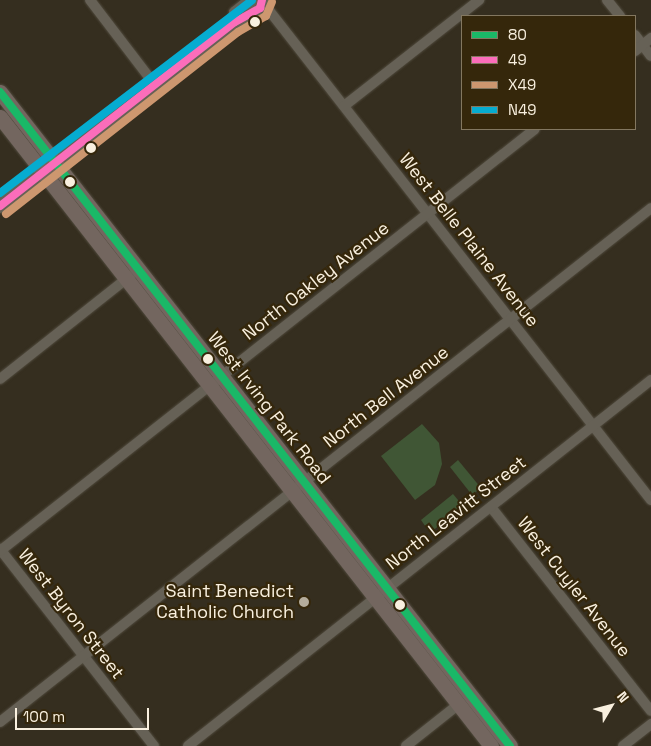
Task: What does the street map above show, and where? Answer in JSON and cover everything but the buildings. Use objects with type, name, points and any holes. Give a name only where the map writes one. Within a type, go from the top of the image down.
[{"type":"main road","points":[[235,22],[236,13],[252,0]]},
{"type":"main road","points":[[0,206],[235,22],[242,22],[260,8],[261,0]]},
{"type":"main road","name":"West Irving Park Road","points":[[0,92],[49,168],[132,275],[215,381],[304,483],[510,746]]},
{"type":"main road","name":"West Irving Park Road","points":[[0,117],[49,168]]},
{"type":"main road","name":"West Irving Park Road","points":[[215,381],[292,492],[491,746]]},
{"type":"street","points":[[90,0],[155,85]]},
{"type":"street","name":"West Belle Plaine Avenue","points":[[261,0],[651,500]]},
{"type":"street","points":[[344,106],[479,0]]},
{"type":"street","points":[[607,0],[619,15]]},
{"type":"street","points":[[651,38],[638,48],[651,56]]},
{"type":"street","name":"North Oakley Avenue","points":[[0,550],[534,130]]},
{"type":"street","name":"North Bell Avenue","points":[[0,722],[651,208]]},
{"type":"street","points":[[0,379],[132,275]]},
{"type":"street","name":"North Leavitt Street","points":[[188,746],[651,380]]},
{"type":"street","name":"West Cuyler Avenue","points":[[491,507],[651,711]]},
{"type":"street","name":"West Byron Street","points":[[0,550],[154,746]]},
{"type":"street","points":[[406,746],[459,704]]},
{"type":"street","points":[[623,746],[651,724]]},
{"type":"green space","points":[[422,424],[439,443],[442,464],[435,485],[415,500],[381,456]]},
{"type":"green space","points":[[458,460],[481,488],[472,495],[450,467]]},
{"type":"green space","points":[[453,494],[463,506],[430,533],[421,520]]},
{"type":"transit line","name":"N49","points":[[0,193],[252,0]]},
{"type":"transit line","name":"49","points":[[0,206],[235,22],[260,8],[262,0]]},
{"type":"transit line","name":"X49","points":[[6,214],[238,32],[266,16],[272,2]]},
{"type":"transit line","name":"80","points":[[0,92],[510,746]]},
{"type":"place","name":"Saint Benedict Catholic Church","points":[[304,602]]}]
